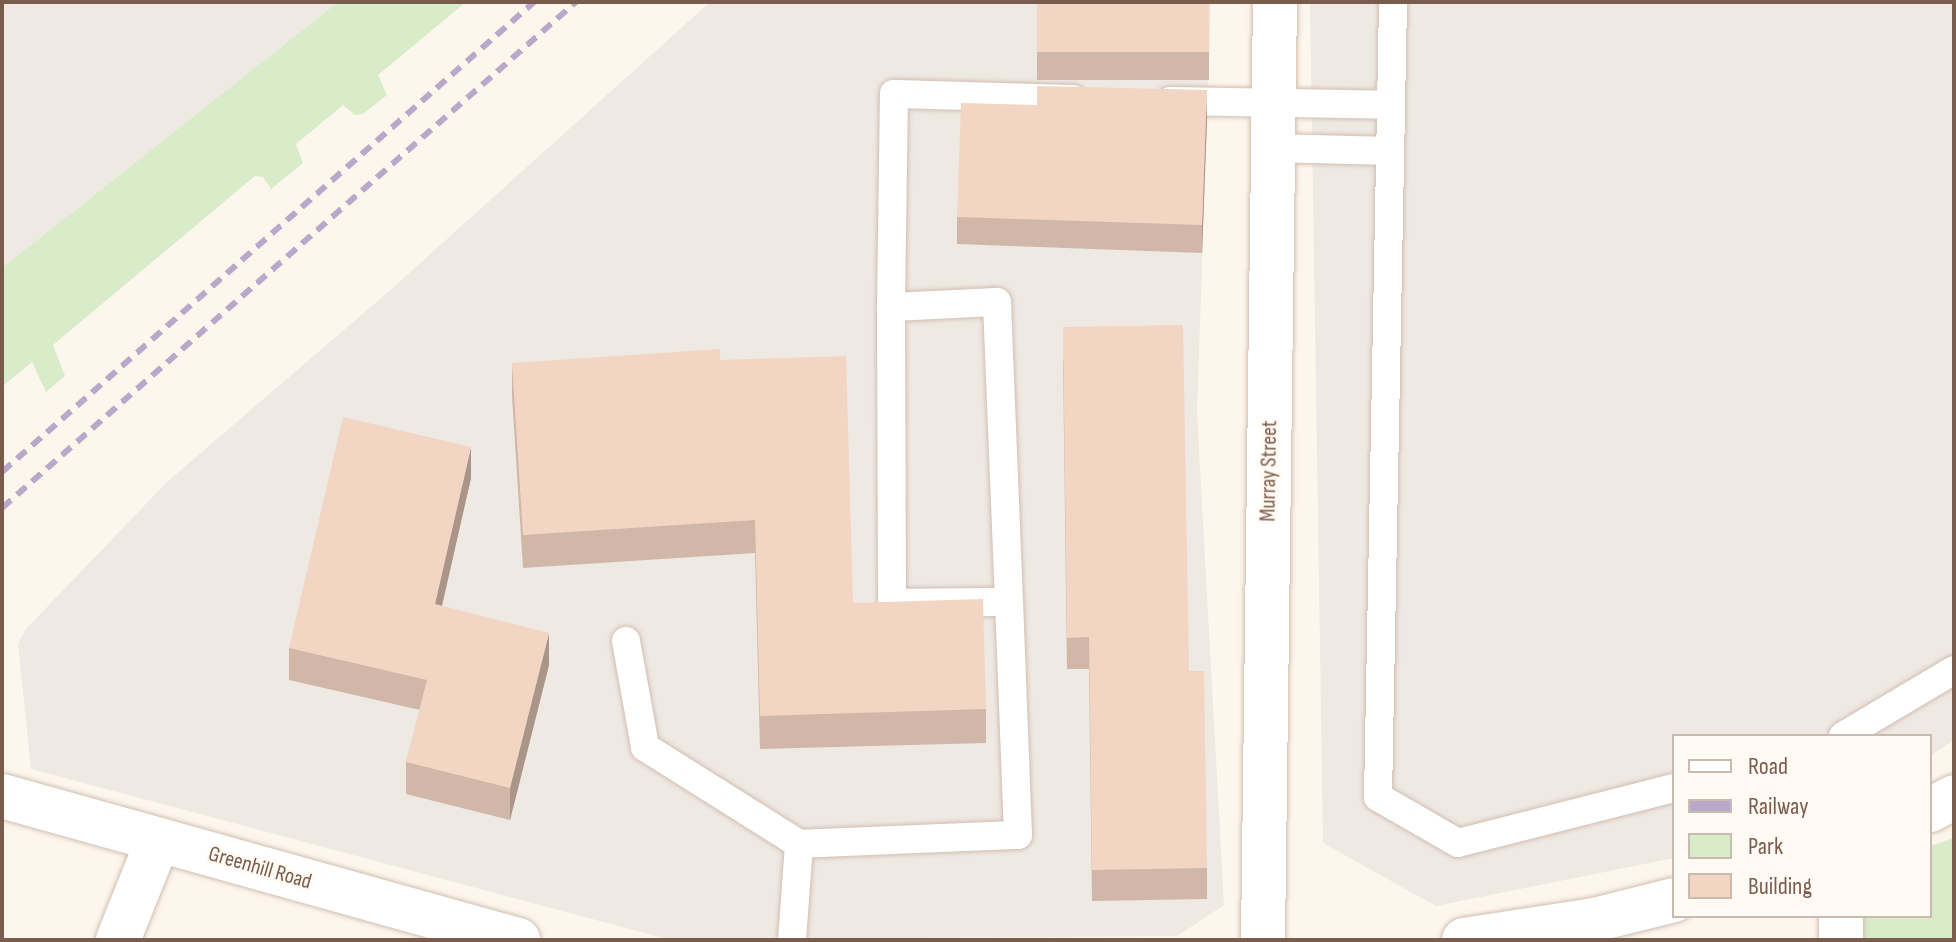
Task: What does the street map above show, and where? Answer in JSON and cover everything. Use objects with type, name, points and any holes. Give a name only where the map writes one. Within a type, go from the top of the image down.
[{"type":"street","name":"Murray Street","points":[[1263,940],[1275,2]]},
{"type":"street","name":"Greenhill Road","points":[[2,796],[518,940]]},
{"type":"street","points":[[1932,809],[1954,797]]},
{"type":"street","points":[[118,940],[158,840]]},
{"type":"street","points":[[1464,940],[1594,920],[1672,900]]},
{"type":"street","points":[[1841,918],[1841,940]]},
{"type":"lane","points":[[1393,2],[1378,797],[1458,843],[1672,789]]},
{"type":"lane","points":[[1009,602],[892,603],[894,94],[1094,100]]},
{"type":"lane","points":[[1140,101],[1390,105]]},
{"type":"lane","points":[[1273,148],[1390,151]]},
{"type":"lane","points":[[626,641],[645,747],[799,844],[1018,835],[997,302],[891,307]]},
{"type":"lane","points":[[1846,734],[1954,670]]},
{"type":"lane","points":[[792,940],[799,844]]},
{"type":"shaded area","points":[[2,2],[338,2],[2,268]]},
{"type":"shaded area","points":[[710,2],[1211,2],[1197,413],[1224,905],[1177,936],[671,940],[31,769],[18,644],[26,629],[167,482],[386,294]]},
{"type":"shaded area","points":[[1310,2],[1954,2],[1954,740],[1932,755],[1932,734],[1672,734],[1672,858],[1436,906],[1323,843]]},
{"type":"green space","points":[[338,2],[466,2],[378,75],[387,95],[363,114],[355,115],[343,105],[296,144],[303,163],[271,189],[263,177],[255,176],[53,345],[65,376],[46,392],[32,362],[2,387],[2,268]]},
{"type":"green space","points":[[1954,838],[1954,940],[1858,940],[1859,918],[1932,918],[1932,845]]},
{"type":"building","points":[[1037,2],[1209,2],[1209,52],[1037,52]]},
{"type":"building","points":[[1037,86],[1207,90],[1202,225],[957,217],[961,103],[1037,105]]},
{"type":"building","points":[[1183,325],[1189,671],[1204,671],[1207,868],[1092,870],[1089,637],[1067,638],[1063,327]]},
{"type":"building","points":[[720,349],[720,360],[846,356],[853,603],[983,599],[986,709],[760,716],[755,520],[523,535],[512,363]]},
{"type":"building","points":[[343,417],[471,447],[435,604],[549,633],[510,788],[406,762],[427,680],[289,648]]},
{"type":"railway","points":[[2,472],[534,2]]},
{"type":"railway","points":[[2,508],[576,2]]}]
